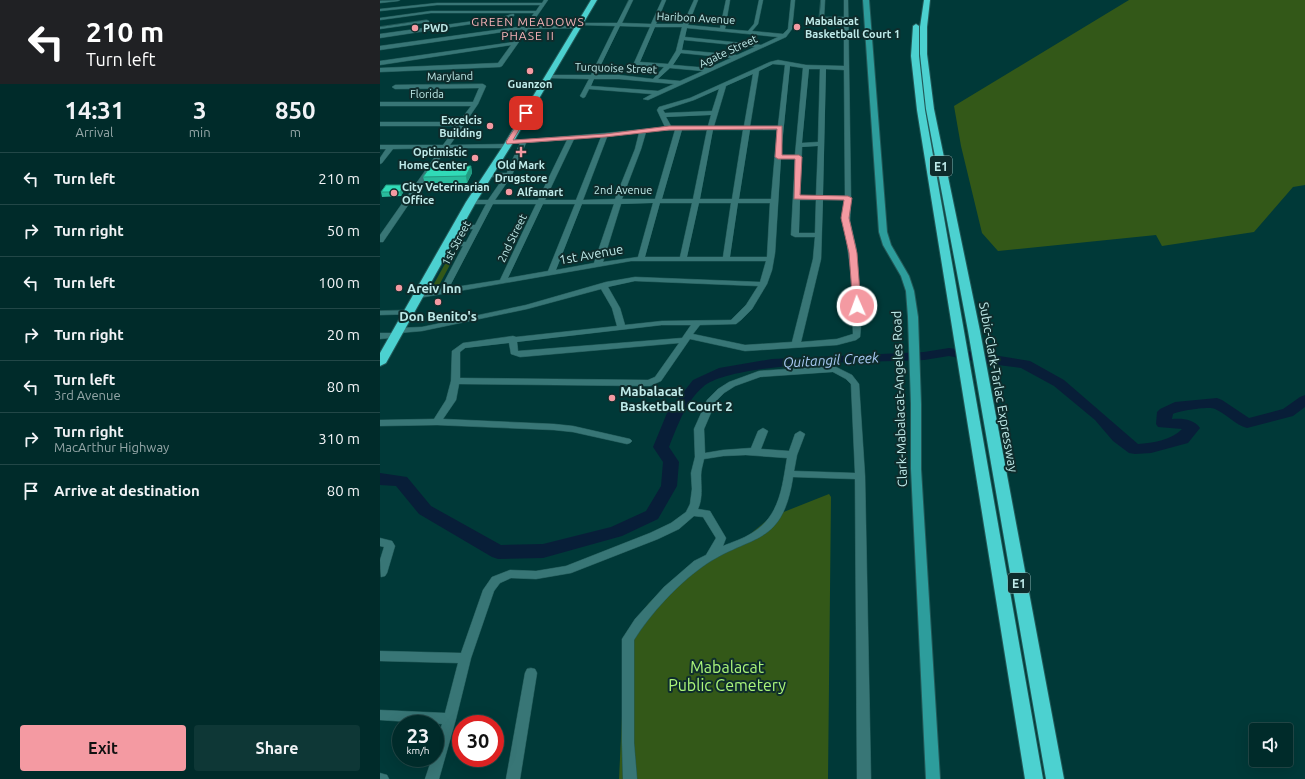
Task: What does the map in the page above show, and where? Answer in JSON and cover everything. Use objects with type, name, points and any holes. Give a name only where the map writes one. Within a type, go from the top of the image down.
[{"type":"highway","points":[[380,363],[472,202],[594,0]]},
{"type":"highway","name":"E1","points":[[919,0],[914,40],[918,84],[1034,779]]},
{"type":"highway","name":"Subic-Clark-Tarlac Expressway","points":[[927,0],[923,40],[926,84],[974,331],[1055,779]]},
{"type":"main road","name":"Clark-Mabalacat-Angeles Road","points":[[866,0],[882,232],[887,245],[905,276],[910,290],[914,335],[916,378],[916,469],[933,779]]},
{"type":"street","points":[[380,2],[398,0]]},
{"type":"street","points":[[583,96],[631,0]]},
{"type":"street","points":[[664,0],[637,62],[641,64],[670,65],[711,70]]},
{"type":"street","points":[[655,79],[670,65],[679,51],[685,26],[696,0]]},
{"type":"street","points":[[722,29],[728,0]]},
{"type":"street","points":[[750,31],[756,24],[761,0]]},
{"type":"street","points":[[784,36],[790,29],[793,0]]},
{"type":"street","points":[[823,0],[822,19],[846,18]]},
{"type":"street","points":[[513,339],[514,352],[520,354],[688,338],[726,343],[740,348],[837,342],[853,338],[857,335],[853,253],[845,218],[848,198],[845,68],[847,66],[846,0]]},
{"type":"street","points":[[380,10],[439,2],[545,2]]},
{"type":"street","points":[[426,21],[427,17],[439,2]]},
{"type":"street","points":[[380,70],[457,67],[502,63],[545,2]]},
{"type":"street","points":[[380,19],[431,12],[538,12]]},
{"type":"street","points":[[380,36],[504,18],[516,12]]},
{"type":"street","points":[[426,21],[432,28]]},
{"type":"street","points":[[380,28],[426,21]]},
{"type":"street","name":"Haribon Avenue","points":[[380,48],[527,27],[607,24],[685,26],[750,31],[784,36]]},
{"type":"street","name":"Agate Street","points":[[646,99],[784,36]]},
{"type":"street","points":[[683,38],[762,46]]},
{"type":"street","points":[[380,63],[516,43]]},
{"type":"street","points":[[679,51],[737,58]]},
{"type":"street","points":[[669,128],[660,110],[661,108],[692,99],[777,62],[806,67],[845,68]]},
{"type":"street","points":[[437,422],[451,400],[455,381],[454,360],[456,351],[459,348],[513,339],[621,327],[662,323],[733,322],[739,319],[763,284],[770,259],[780,128],[788,64]]},
{"type":"street","points":[[806,67],[799,145],[795,235],[818,236]]},
{"type":"street","points":[[796,344],[817,259],[823,67]]},
{"type":"street","points":[[726,259],[756,70]]},
{"type":"street","name":"Turquoise Street","points":[[548,76],[619,77],[655,79],[683,83]]},
{"type":"street","points":[[612,89],[619,77]]},
{"type":"street","points":[[683,258],[710,128],[723,85]]},
{"type":"street","name":"Maryland","points":[[380,240],[446,147],[460,124],[475,104],[483,88],[482,86],[395,87]]},
{"type":"street","points":[[587,88],[660,93]]},
{"type":"street","name":"Florida","points":[[380,104],[475,104]]},
{"type":"street","points":[[662,115],[715,113]]},
{"type":"street","points":[[380,124],[460,124]]},
{"type":"street","points":[[380,147],[446,147],[508,144],[524,141],[605,136],[669,128],[780,128]]},
{"type":"street","points":[[641,258],[679,128]]},
{"type":"street","points":[[598,264],[618,201],[638,150],[643,131]]},
{"type":"street","points":[[551,273],[581,201],[605,136]]},
{"type":"street","name":"2nd Street","points":[[503,281],[571,138]]},
{"type":"street","name":"1st Street","points":[[443,292],[491,201],[509,175],[524,141]]},
{"type":"street","points":[[799,145],[821,144]]},
{"type":"street","points":[[380,162],[392,147]]},
{"type":"street","points":[[778,157],[799,157]]},
{"type":"street","points":[[494,167],[512,167]]},
{"type":"street","points":[[488,175],[509,175]]},
{"type":"street","points":[[797,198],[848,198]]},
{"type":"street","name":"2nd Avenue","points":[[472,202],[774,201]]},
{"type":"street","points":[[458,227],[477,227]]},
{"type":"street","points":[[448,244],[467,244]]},
{"type":"street","name":"1st Avenue","points":[[419,296],[598,264],[641,258],[770,259]]},
{"type":"street","points":[[380,336],[422,329],[527,307],[622,281],[651,278],[763,284]]},
{"type":"street","points":[[604,286],[616,308],[621,327]]},
{"type":"street","points":[[380,313],[410,312]]},
{"type":"street","points":[[455,381],[650,383],[658,379],[697,323]]},
{"type":"street","points":[[432,779],[450,719],[465,658],[489,590],[496,580],[510,574],[551,574],[573,568],[654,536],[675,526],[692,512],[696,496],[696,473],[700,457],[699,429],[712,400],[721,391],[745,378],[759,374],[837,370],[849,376],[855,384],[860,476],[864,779]]},
{"type":"street","points":[[380,423],[437,422],[554,427],[573,429],[627,441]]},
{"type":"street","points":[[755,450],[763,431]]},
{"type":"street","points":[[630,779],[628,638],[639,622],[668,590],[698,564],[763,531],[777,516],[785,497],[792,455],[800,434]]},
{"type":"street","points":[[700,457],[728,451],[755,450],[792,455]]},
{"type":"street","points":[[789,474],[860,476]]},
{"type":"street","points":[[692,512],[706,514],[721,538],[714,552],[707,559]]},
{"type":"street","points":[[380,542],[390,546],[381,573]]},
{"type":"street","points":[[380,656],[465,658]]},
{"type":"street","points":[[513,779],[531,673]]},
{"type":"street","points":[[380,714],[450,719]]},
{"type":"green space","points":[[1129,0],[1305,0],[1305,185],[1293,187],[1254,232],[1162,246],[1156,235],[998,251],[982,233],[961,146],[954,106]]},
{"type":"green space","points":[[452,261],[436,291],[430,291],[446,262]]},
{"type":"green space","name":"Mabalacat Public Cemetery","points":[[829,494],[831,497],[828,779],[619,779],[626,633],[649,603],[670,582],[700,563],[733,548],[771,517]]},
{"type":"building","points":[[471,166],[466,176],[423,177],[430,167]]},
{"type":"building","points":[[386,185],[404,185],[400,192],[381,192]]},
{"type":"waterway","name":"Quitangil Creek","points":[[380,479],[401,481],[425,510],[498,552],[543,551],[616,532],[652,515],[669,486],[671,462],[661,447],[675,413],[698,383],[724,371],[772,363],[924,356],[949,352],[990,360],[1025,364],[1059,383],[1100,417],[1119,437],[1135,449],[1151,448],[1182,439],[1192,428],[1182,423],[1164,424],[1165,412],[1175,407],[1217,403],[1247,423],[1288,413],[1305,400]]},
{"type":"place","name":"Mabalacat Basketball Court 1","points":[[797,27]]},
{"type":"place","name":"PWD","points":[[415,28]]},
{"type":"place","name":"Guanzon","points":[[530,71]]},
{"type":"place","name":"Excelcis Building","points":[[490,126]]},
{"type":"place","name":"Old Mark Drugstore","points":[[521,152]]},
{"type":"place","name":"Optimistic Home Center","points":[[475,158]]},
{"type":"place","name":"Alfamart","points":[[509,192]]},
{"type":"place","name":"City Veterinarian Office","points":[[394,193]]},
{"type":"place","name":"Areiv Inn","points":[[399,288]]},
{"type":"place","name":"Don Benito's","points":[[438,302]]},
{"type":"place","name":"Mabalacat Basketball Court 2","points":[[612,398]]},
{"type":"district","name":"GREEN MEADOWS PHASE II","points":[[528,28]]},
{"type":"route","points":[[526,113],[509,142],[605,136],[669,128],[780,128],[778,157],[799,157],[797,198],[848,198],[845,218],[853,253],[857,306]]}]
